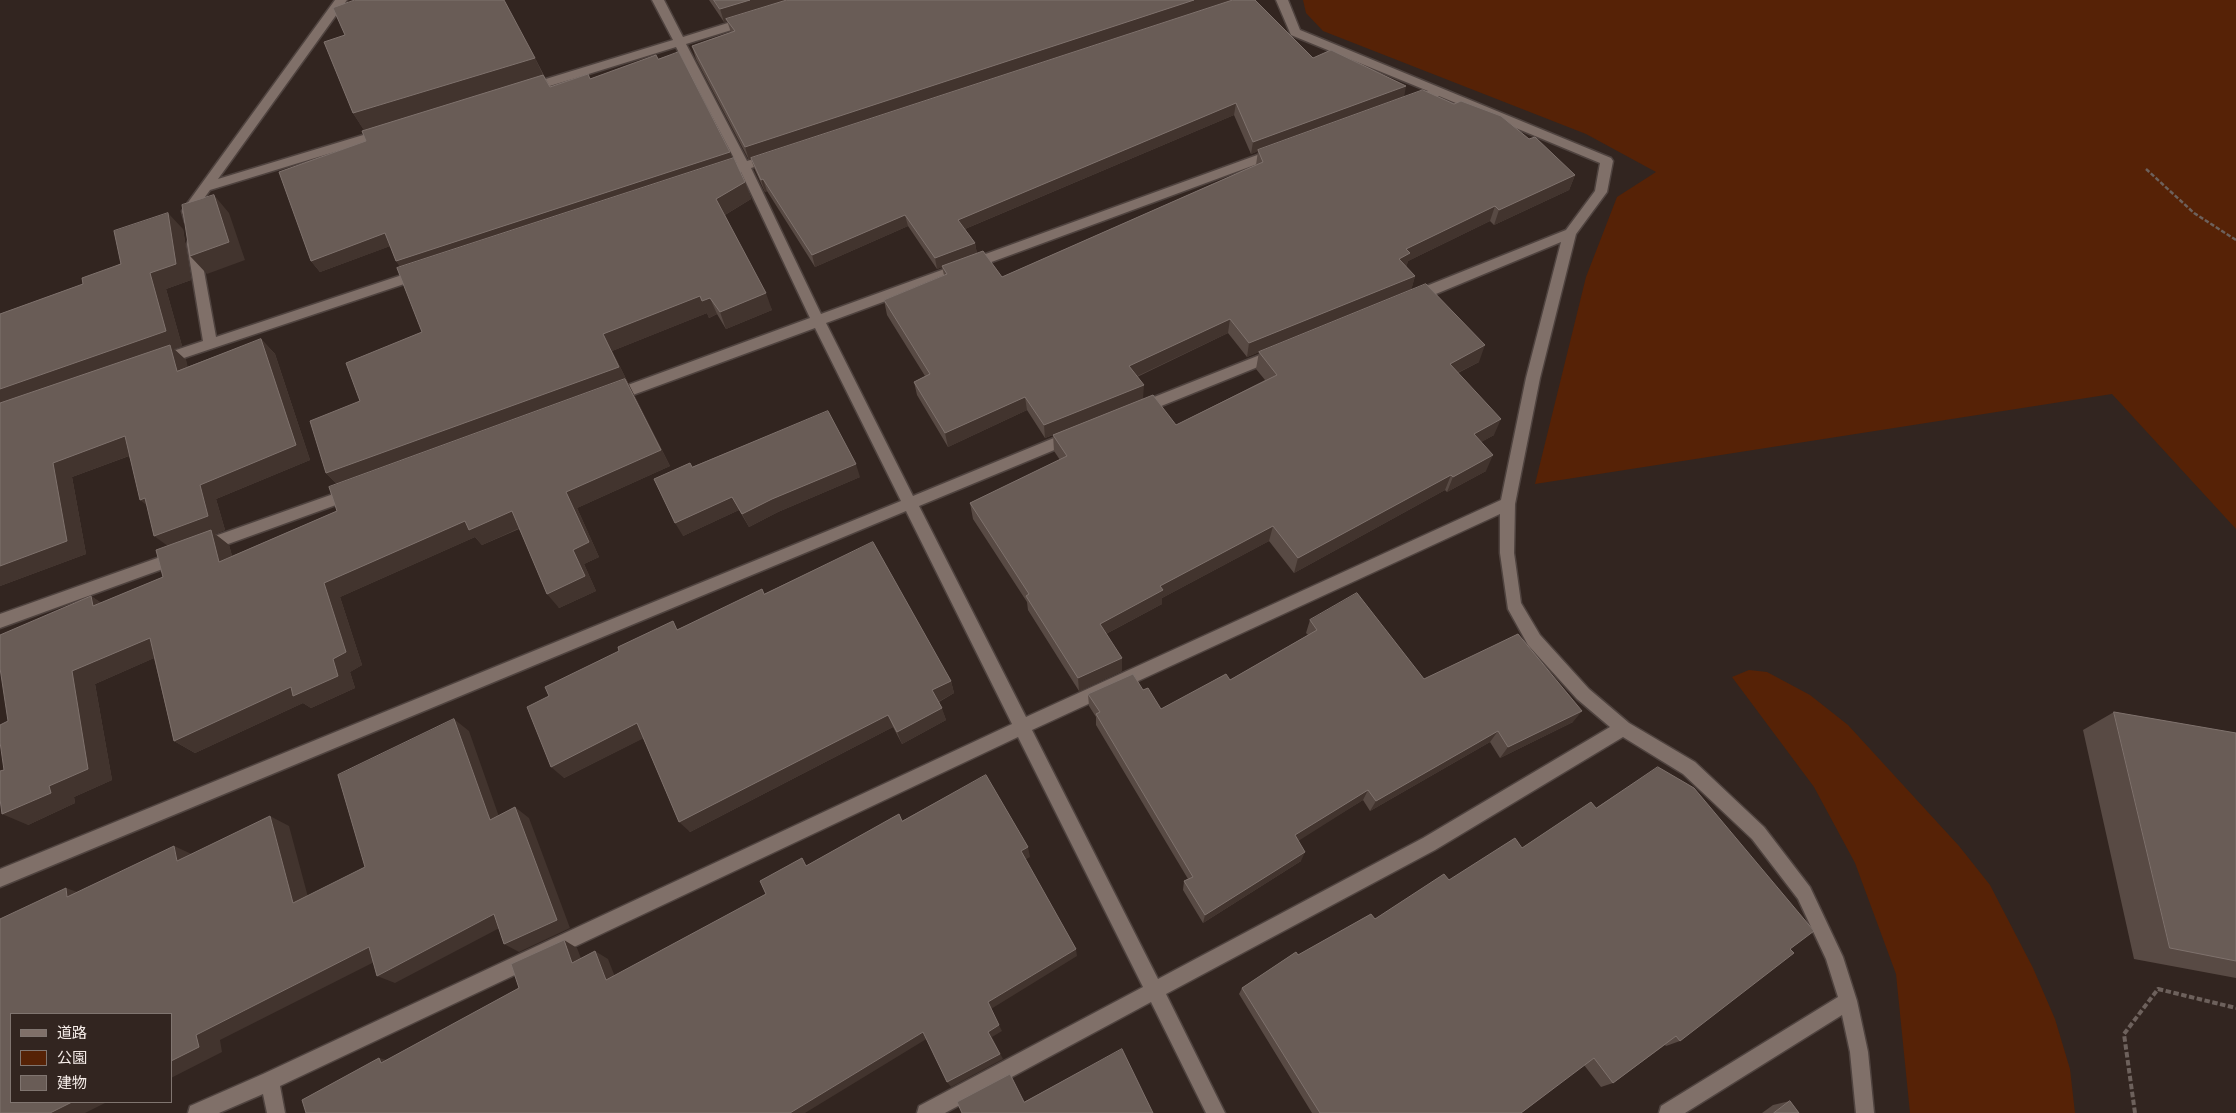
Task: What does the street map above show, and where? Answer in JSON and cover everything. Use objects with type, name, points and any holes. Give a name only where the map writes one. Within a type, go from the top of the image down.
[{"type":"street","points":[[210,344],[188,211],[341,0]]},
{"type":"street","points":[[658,0],[744,166],[818,321],[1216,1113]]},
{"type":"street","points":[[1282,0],[1295,32],[1607,162],[1601,192],[1570,233],[1533,378],[1508,504],[1507,553],[1513,604],[1534,640],[1583,694],[1623,728],[1690,768],[1758,833],[1804,893],[1834,957],[1848,1001],[1858,1052],[1865,1113]]},
{"type":"street","points":[[512,94],[761,17]]},
{"type":"street","points":[[1401,106],[1438,92]]},
{"type":"street","points":[[206,187],[390,131]]},
{"type":"street","points":[[594,404],[1290,147]]},
{"type":"street","points":[[707,179],[782,154]]},
{"type":"street","points":[[1405,300],[1570,233]]},
{"type":"street","points":[[146,366],[435,269]]},
{"type":"street","points":[[1130,413],[1286,349]]},
{"type":"street","points":[[0,878],[1084,431]]},
{"type":"street","points":[[0,621],[370,486]]},
{"type":"street","points":[[197,1113],[270,1081],[1022,727],[1508,504]]},
{"type":"street","points":[[926,1113],[1430,844],[1623,728]]},
{"type":"street","points":[[1668,1113],[1848,1001]]},
{"type":"street","points":[[270,1081],[276,1113]]},
{"type":"path","points":[[2146,169],[2194,213],[2236,240]]},
{"type":"path","points":[[2135,1113],[2124,1034],[2158,989],[2236,1008]]},
{"type":"green space","points":[[1303,0],[2236,0],[2236,529],[2112,394],[1535,484],[1586,277],[1617,197],[1656,172],[1586,134],[1323,31],[1306,13]]},
{"type":"green space","points":[[1749,670],[1767,672],[1810,695],[1848,725],[1959,846],[1990,885],[2033,968],[2055,1019],[2070,1069],[2075,1113],[1910,1113],[1896,974],[1855,863],[1814,787],[1732,677]]},
{"type":"building","points":[[355,0],[504,0],[535,58],[353,113],[324,42],[345,35],[333,8]]},
{"type":"building","points":[[714,0],[750,0],[720,9]]},
{"type":"building","points":[[787,0],[1194,0],[745,147],[692,46],[735,31],[726,19]]},
{"type":"building","points":[[1233,0],[1255,0],[1313,58],[1331,50],[1406,86],[1253,142],[1236,103],[958,220],[975,243],[935,258],[905,215],[812,255],[763,179],[761,180],[751,158]]},
{"type":"building","points":[[679,52],[730,152],[396,261],[385,233],[311,261],[279,172],[366,141],[362,131],[543,75],[550,87],[588,74],[590,79],[656,55],[658,59]]},
{"type":"building","points":[[1423,90],[1454,104],[1461,101],[1501,116],[1529,139],[1535,137],[1575,175],[1499,210],[1495,206],[1406,249],[1410,253],[1399,259],[1415,276],[1249,343],[1230,319],[1129,366],[1144,385],[1044,425],[1025,397],[945,433],[914,382],[930,374],[884,300],[947,274],[942,266],[983,251],[1002,277],[1263,162],[1258,150]]},
{"type":"building","points":[[734,158],[745,182],[716,199],[766,293],[720,312],[710,298],[702,301],[700,296],[603,334],[619,367],[326,473],[310,421],[360,401],[346,363],[422,332],[397,268]]},
{"type":"building","points":[[214,195],[229,242],[190,256],[182,205]]},
{"type":"building","points":[[168,213],[176,264],[150,273],[166,331],[0,389],[0,314],[83,284],[82,278],[121,264],[114,231]]},
{"type":"building","points":[[1426,284],[1485,345],[1450,364],[1501,419],[1474,434],[1493,455],[1453,477],[1451,475],[1298,558],[1273,526],[1160,586],[1163,590],[1100,624],[1122,658],[1078,678],[1026,596],[1029,594],[970,503],[1067,456],[1053,435],[1153,395],[1176,425],[1277,375],[1259,352]]},
{"type":"building","points":[[261,339],[296,445],[200,485],[208,516],[154,536],[145,498],[140,500],[125,436],[53,463],[67,541],[0,566],[0,403],[170,345],[177,371]]},
{"type":"building","points":[[625,379],[661,450],[566,492],[589,542],[573,550],[585,576],[547,594],[512,511],[469,530],[465,521],[324,583],[346,652],[333,659],[338,676],[293,696],[291,687],[174,741],[150,638],[72,671],[88,769],[49,786],[51,793],[2,814],[0,771],[4,770],[0,742],[0,725],[8,721],[0,668],[0,635],[91,596],[93,606],[163,577],[156,550],[211,530],[219,562],[337,511],[329,487]]},
{"type":"building","points":[[828,411],[856,464],[772,499],[742,514],[732,497],[675,523],[654,479],[690,463],[692,467]]},
{"type":"building","points":[[873,542],[951,681],[932,690],[942,708],[897,732],[888,715],[679,822],[637,723],[551,767],[527,707],[549,696],[545,687],[619,651],[618,647],[673,621],[677,630],[762,589],[764,594]]},
{"type":"building","points":[[1357,593],[1424,679],[1518,634],[1582,711],[1508,747],[1498,731],[1376,801],[1368,790],[1295,835],[1305,852],[1205,915],[1184,881],[1193,877],[1096,714],[1100,712],[1088,694],[1133,674],[1143,690],[1148,688],[1161,709],[1226,674],[1230,680],[1317,630],[1310,620]]},
{"type":"building","points":[[2114,712],[2236,733],[2236,961],[2170,948]]},
{"type":"building","points":[[454,719],[490,820],[515,807],[557,920],[504,944],[494,914],[377,976],[369,947],[196,1035],[199,1047],[172,1060],[172,1013],[10,1013],[10,1103],[70,1103],[50,1113],[0,1113],[0,919],[66,888],[67,897],[174,846],[177,861],[270,816],[293,903],[365,867],[338,775]]},
{"type":"building","points":[[1658,767],[1694,788],[1814,931],[1790,949],[1794,953],[1680,1041],[1676,1036],[1613,1083],[1594,1058],[1521,1113],[1320,1113],[1242,988],[1296,952],[1298,955],[1371,914],[1375,919],[1444,874],[1449,880],[1515,838],[1522,848],[1591,802],[1596,808]]},
{"type":"building","points":[[986,775],[1028,847],[1021,851],[1076,949],[988,1002],[999,1025],[988,1032],[1000,1054],[947,1082],[923,1032],[790,1113],[306,1113],[302,1100],[379,1058],[381,1063],[519,988],[511,964],[564,940],[572,963],[595,951],[606,980],[766,894],[760,881],[802,858],[806,866],[899,814],[902,821]]},
{"type":"building","points":[[1122,1049],[1153,1113],[962,1113],[957,1102],[1010,1074],[1024,1102]]},
{"type":"building","points":[[1790,1101],[1799,1113],[1774,1113]]}]
